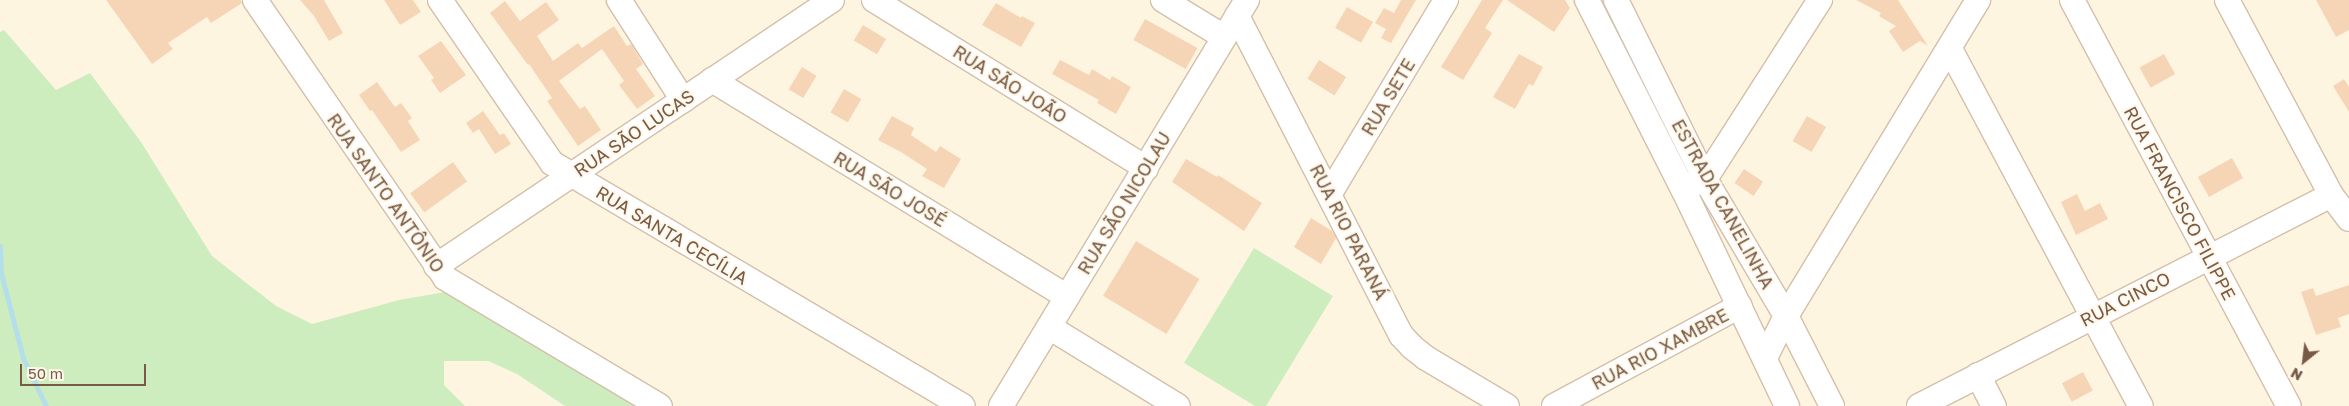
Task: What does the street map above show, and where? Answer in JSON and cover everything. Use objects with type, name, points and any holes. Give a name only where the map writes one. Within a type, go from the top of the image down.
[{"type":"street","name":"RUA SANTA CECÍLIA","points":[[440,0],[552,163],[963,406]]},
{"type":"street","points":[[619,0],[683,100]]},
{"type":"street","name":"RUA SÃO LUCAS","points":[[436,266],[712,80],[805,7],[832,0]]},
{"type":"street","name":"RUA SÃO JOÃO","points":[[874,0],[1146,168]]},
{"type":"street","points":[[1163,0],[1224,37]]},
{"type":"street","name":"RUA SETE","points":[[1330,193],[1446,0]]},
{"type":"street","name":"ESTRADA CANELINHA","points":[[1586,0],[1683,189],[1787,406]]},
{"type":"street","points":[[1683,189],[1705,179],[1820,0]]},
{"type":"street","points":[[1764,358],[1786,316],[1950,49],[1978,0]]},
{"type":"street","name":"RUA FRANCISCO FILIPPE","points":[[2072,0],[2289,406]]},
{"type":"street","points":[[2227,0],[2331,195],[2349,219]]},
{"type":"street","name":"RUA SANTO ANTÔNIO","points":[[259,1],[445,278],[660,406]]},
{"type":"street","name":"ESTRADA CANELINHA","points":[[1618,1],[1705,179],[1786,316],[1832,406]]},
{"type":"street","name":"RUA SÃO NICOLAU","points":[[1001,406],[1242,8]]},
{"type":"street","name":"RUA RIO PARANÁ","points":[[1242,8],[1330,193],[1401,335],[1426,358],[1507,406]]},
{"type":"street","points":[[1950,49],[2141,406]]},
{"type":"street","name":"RUA SÃO JOSÉ","points":[[712,80],[1067,297]]},
{"type":"street","name":"RUA CINCO","points":[[1919,406],[2208,256],[2331,195]]},
{"type":"street","name":"RUA RIO XAMBRE","points":[[1554,406],[1740,306]]},
{"type":"street","points":[[1049,327],[1178,406]]},
{"type":"street","points":[[1978,375],[1994,406]]},
{"type":"green space","points":[[4,30],[56,90],[90,73],[141,142],[212,256],[276,306],[312,324],[399,300],[445,292],[638,406],[565,406],[517,374],[488,361],[444,361],[444,385],[465,406],[0,406],[0,32]]},
{"type":"green space","points":[[1254,248],[1333,296],[1266,406],[1255,406],[1184,363]]},
{"type":"building","points":[[106,0],[241,0],[242,3],[211,23],[207,17],[168,43],[173,49],[152,64]]},
{"type":"building","points":[[300,0],[324,0],[343,33],[329,41],[314,16]]},
{"type":"building","points":[[384,0],[413,0],[421,12],[400,25]]},
{"type":"building","points":[[1401,0],[1416,0],[1391,43],[1381,38],[1386,29],[1375,23],[1384,8],[1394,13]]},
{"type":"building","points":[[1482,0],[1503,0],[1485,28],[1492,33],[1463,80],[1441,67]]},
{"type":"building","points":[[1507,0],[1565,0],[1570,8],[1554,32]]},
{"type":"building","points":[[1856,0],[1898,0],[1928,46],[1920,41],[1903,52],[1889,31],[1896,26],[1879,16],[1881,13]]},
{"type":"building","points":[[2316,0],[2349,0],[2349,30],[2336,37]]},
{"type":"building","points":[[505,1],[520,21],[546,2],[559,20],[537,36],[553,61],[578,43],[582,48],[614,26],[627,46],[631,44],[643,64],[636,69],[655,96],[637,109],[619,85],[624,81],[602,49],[559,81],[580,109],[585,106],[601,130],[578,146],[547,101],[552,98],[490,13]]},
{"type":"building","points":[[996,3],[1021,18],[1022,16],[1035,23],[1021,47],[982,25]]},
{"type":"building","points":[[1347,7],[1373,22],[1361,43],[1335,28]]},
{"type":"building","points":[[1145,19],[1197,48],[1186,69],[1133,40]]},
{"type":"building","points":[[863,25],[886,39],[877,54],[854,40]]},
{"type":"building","points":[[441,41],[466,75],[440,93],[431,80],[434,78],[418,56]]},
{"type":"building","points":[[1519,54],[1543,67],[1533,86],[1529,84],[1515,109],[1493,97]]},
{"type":"building","points":[[2164,54],[2175,74],[2151,88],[2140,68]]},
{"type":"building","points":[[1060,60],[1089,75],[1092,69],[1110,80],[1112,76],[1131,87],[1116,114],[1097,103],[1099,100],[1052,74]]},
{"type":"building","points":[[1319,60],[1346,77],[1334,96],[1307,79]]},
{"type":"building","points":[[802,67],[817,76],[803,98],[789,89]]},
{"type":"building","points":[[2344,79],[2349,87],[2349,112],[2333,86]]},
{"type":"building","points":[[377,82],[395,107],[401,103],[412,118],[408,121],[420,140],[401,152],[372,110],[370,111],[359,95]]},
{"type":"building","points":[[844,89],[861,99],[848,122],[830,112]]},
{"type":"building","points":[[483,111],[500,135],[504,133],[511,144],[495,154],[479,129],[473,133],[466,123]]},
{"type":"building","points":[[892,116],[914,128],[911,135],[936,152],[940,146],[961,159],[944,188],[922,176],[927,169],[878,140]]},
{"type":"building","points":[[1807,116],[1826,127],[1812,152],[1792,141]]},
{"type":"building","points":[[2232,158],[2243,178],[2209,197],[2198,177]]},
{"type":"building","points":[[1186,159],[1217,177],[1218,175],[1262,203],[1244,231],[1172,182]]},
{"type":"building","points":[[453,162],[467,181],[424,213],[410,193]]},
{"type":"building","points":[[1744,169],[1763,182],[1754,196],[1734,183]]},
{"type":"building","points":[[2077,194],[2085,211],[2100,203],[2108,219],[2076,235],[2061,202]]},
{"type":"building","points":[[1311,218],[1332,231],[1336,238],[1321,264],[1294,247]]},
{"type":"building","points":[[1136,241],[1199,279],[1166,334],[1103,296]]},
{"type":"building","points":[[2349,285],[2349,314],[2338,318],[2341,327],[2316,335],[2301,292],[2313,288],[2316,296]]},
{"type":"building","points":[[2083,372],[2093,391],[2072,402],[2062,383]]},
{"type":"waterway","points":[[0,246],[1,273],[23,358],[46,406]]}]
